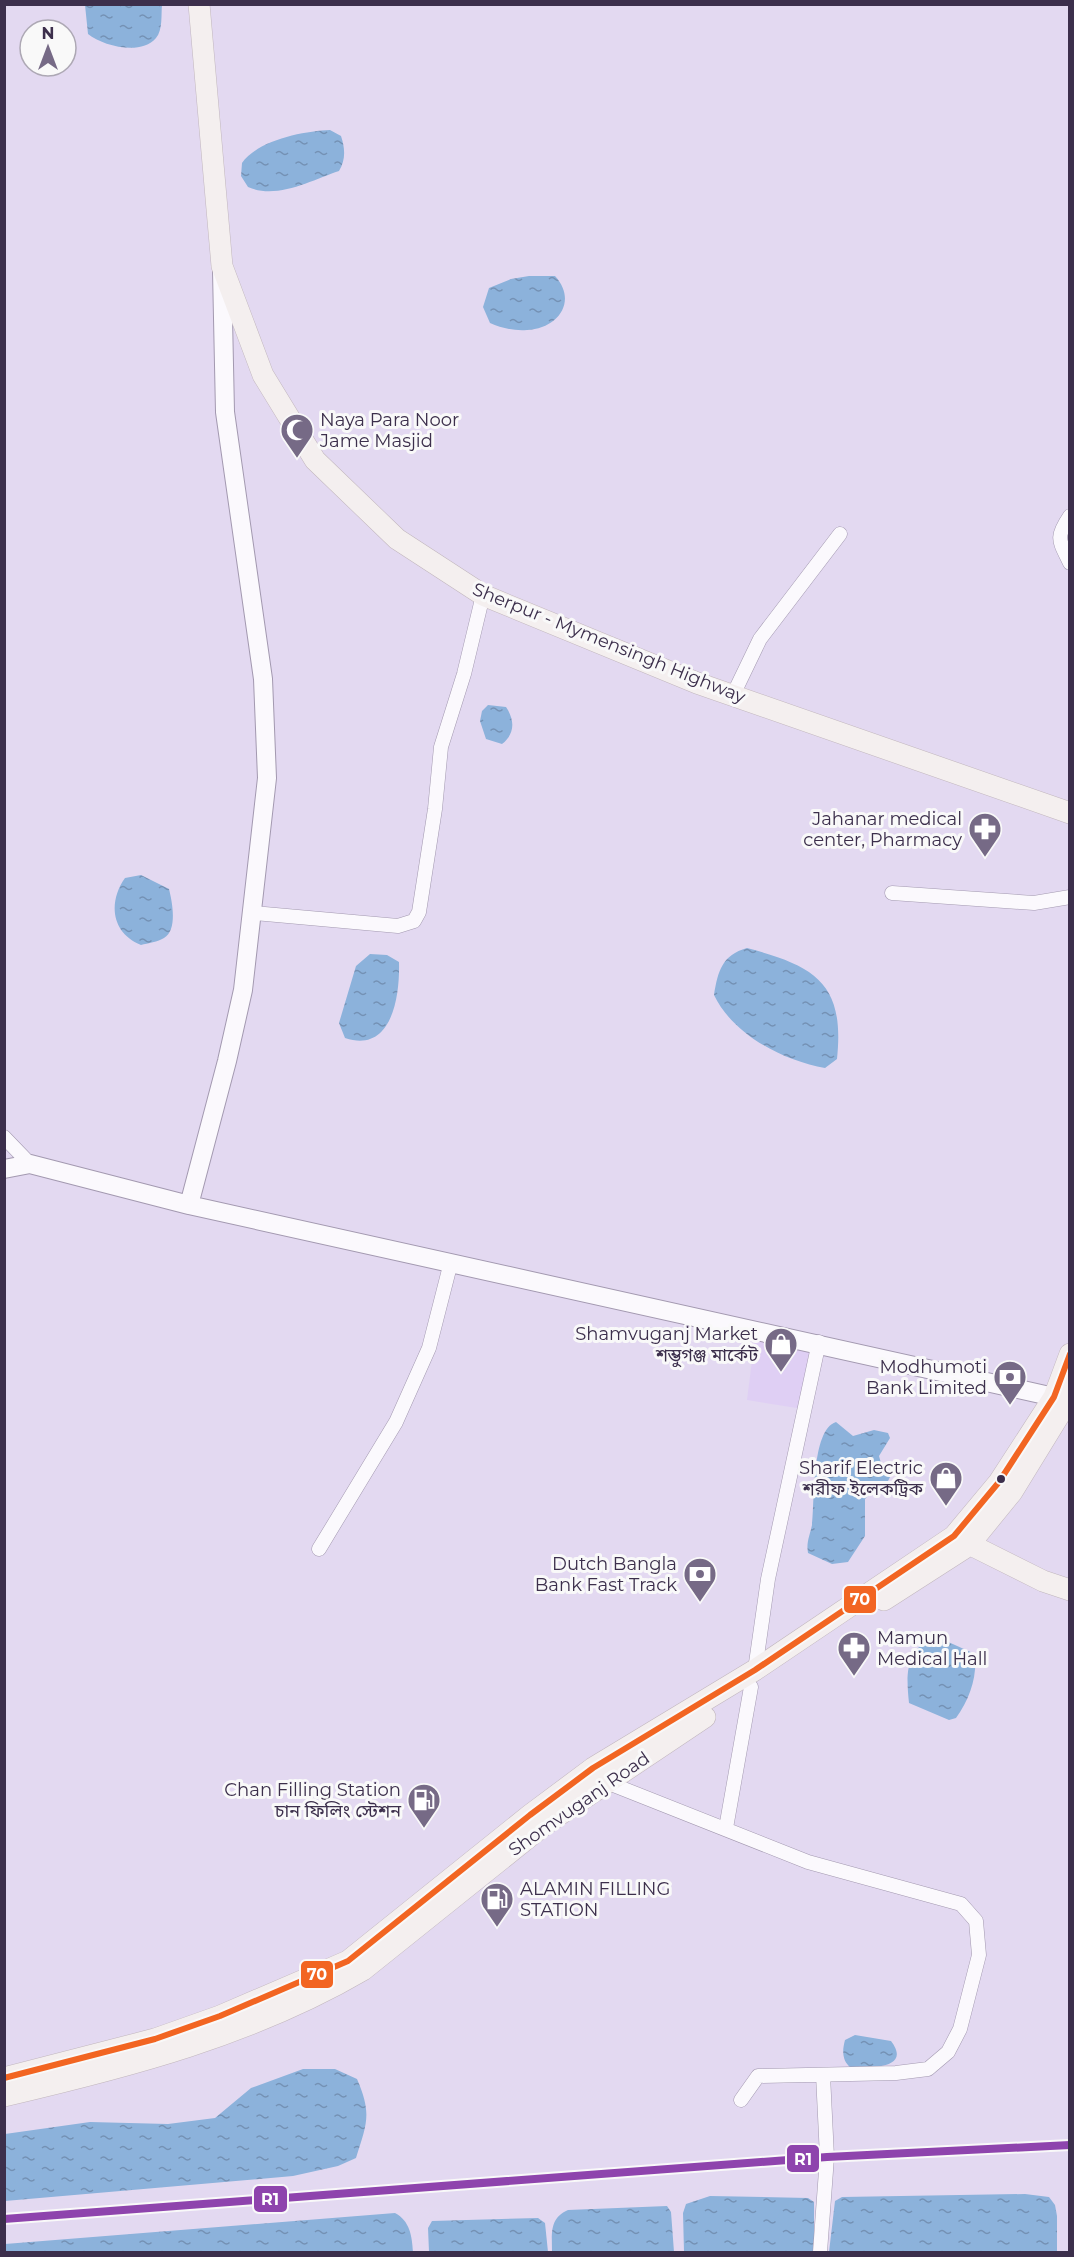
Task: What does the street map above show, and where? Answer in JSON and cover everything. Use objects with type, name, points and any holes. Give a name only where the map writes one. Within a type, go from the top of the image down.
[{"type":"main road","name":"Sherpur - Mymensingh Highway","points":[[199,4],[222,266],[263,375],[315,460],[397,539],[483,595],[733,695],[1060,810],[1070,821]]},
{"type":"main road","name":"Shomvuganj Road","points":[[4,2096],[131,2066],[231,2032],[330,1990],[363,1970],[544,1825],[753,1679],[961,1541],[1012,1492],[1063,1409],[1062,1393],[1070,1354]]},
{"type":"main road","points":[[961,1541],[1043,1581],[1070,1590]]},
{"type":"main road","name":"Shomvuganj Road","points":[[4,2078],[155,2039],[220,2016],[348,1961],[530,1815],[593,1768],[753,1679]]},
{"type":"street","points":[[189,1205],[243,990],[267,778],[263,690],[225,412],[222,266]]},
{"type":"street","points":[[1070,516],[1059,533],[1059,541],[1070,563]]},
{"type":"street","points":[[733,695],[760,639],[840,534]]},
{"type":"street","points":[[253,912],[398,926],[414,921],[419,912],[423,889],[441,747],[464,674],[483,595]]},
{"type":"street","points":[[892,893],[1034,903],[1070,897]]},
{"type":"street","points":[[4,1137],[30,1164]]},
{"type":"street","points":[[4,1169],[30,1164],[189,1205],[1062,1393]]},
{"type":"street","points":[[320,1549],[396,1422],[429,1348],[451,1262]]},
{"type":"street","points":[[726,1828],[768,1580],[819,1342]]},
{"type":"street","points":[[606,1782],[808,1862],[961,1904],[976,1921],[979,1954],[960,2029],[948,2052],[928,2069],[758,2076],[741,2100]]},
{"type":"street","points":[[820,2253],[827,2157],[823,2075]]},
{"type":"shaded area","name":"Shamvuganj Market শম্ভুগঞ্জ মার্কেট","points":[[755,1337],[816,1344],[803,1409],[747,1400]]},
{"type":"water","points":[[85,5],[162,5],[160,31],[156,38],[141,47],[122,47],[103,42],[88,34]]},
{"type":"water","points":[[330,130],[341,136],[343,145],[344,158],[339,171],[294,187],[271,191],[248,187],[241,176],[242,163],[259,148],[282,138]]},
{"type":"water","points":[[555,276],[562,285],[565,295],[564,304],[556,319],[548,325],[527,330],[508,329],[490,323],[483,307],[489,288],[511,279]]},
{"type":"water","points":[[488,705],[506,707],[511,717],[511,731],[502,744],[486,739],[480,721],[482,711]]},
{"type":"water","points":[[141,875],[169,889],[173,922],[164,938],[141,945],[123,933],[115,916],[115,907],[116,897],[125,878]]},
{"type":"water","points":[[747,948],[791,962],[807,971],[830,995],[836,1012],[837,1059],[825,1068],[793,1059],[761,1044],[747,1034],[723,1009],[714,995],[720,971],[732,955]]},
{"type":"water","points":[[370,954],[387,955],[399,962],[395,1005],[383,1030],[373,1038],[361,1041],[345,1038],[339,1023],[356,966]]},
{"type":"water","points":[[836,1422],[853,1436],[874,1430],[888,1433],[890,1438],[879,1456],[883,1470],[890,1477],[885,1487],[874,1491],[865,1499],[865,1536],[848,1562],[832,1564],[808,1553],[808,1539],[812,1525],[818,1452],[828,1428]]},
{"type":"water","points":[[935,1636],[975,1654],[974,1680],[969,1695],[956,1718],[949,1720],[909,1703],[908,1673],[913,1656],[918,1648]]},
{"type":"water","points":[[855,2035],[891,2041],[896,2050],[896,2057],[885,2065],[851,2068],[844,2059],[843,2048],[845,2040]]},
{"type":"water","points":[[303,2069],[335,2069],[357,2079],[365,2101],[366,2118],[356,2158],[338,2166],[293,2176],[5,2201],[5,2134],[90,2122],[168,2124],[215,2118],[251,2088]]},
{"type":"water","points":[[1025,2194],[1049,2197],[1055,2205],[1057,2252],[829,2252],[835,2201],[842,2197]]},
{"type":"water","points":[[710,2196],[808,2198],[814,2202],[814,2252],[684,2252],[683,2213],[686,2204]]},
{"type":"water","points":[[667,2206],[671,2212],[674,2252],[552,2252],[553,2227],[557,2217],[568,2210]]},
{"type":"water","points":[[395,2213],[407,2225],[413,2252],[5,2252],[5,2244]]},
{"type":"water","points":[[538,2218],[545,2223],[548,2252],[429,2252],[428,2228],[432,2221]]},
{"type":"transit line","name":"70","points":[[4,2078],[155,2039],[220,2016],[348,1961],[530,1815],[593,1768],[755,1670],[954,1536],[999,1482],[1054,1397],[1070,1354]]},
{"type":"transit line","name":"R1","points":[[4,2219],[827,2157],[1070,2145]]},
{"type":"place","name":"Naya Para Noor Jame Masjid","points":[[297,459]]},
{"type":"place","name":"Jahanar medical center, Pharmacy","points":[[985,858]]},
{"type":"place","name":"Shamvuganj Market শম্ভুগঞ্জ মার্কেট","points":[[781,1373]]},
{"type":"place","name":"Modhumoti Bank Limited","points":[[1010,1406]]},
{"type":"place","name":"Sharif Electric শরীফ ইলেকট্রিক","points":[[946,1507]]},
{"type":"place","name":"Dutch Bangla Bank Fast Track","points":[[700,1603]]},
{"type":"place","name":"Mamun Medical Hall","points":[[854,1677]]},
{"type":"place","name":"Chan Filling Station চান ফিলিং স্টেশন","points":[[424,1829]]},
{"type":"place","name":"ALAMIN FILLING STATION","points":[[497,1928]]}]
